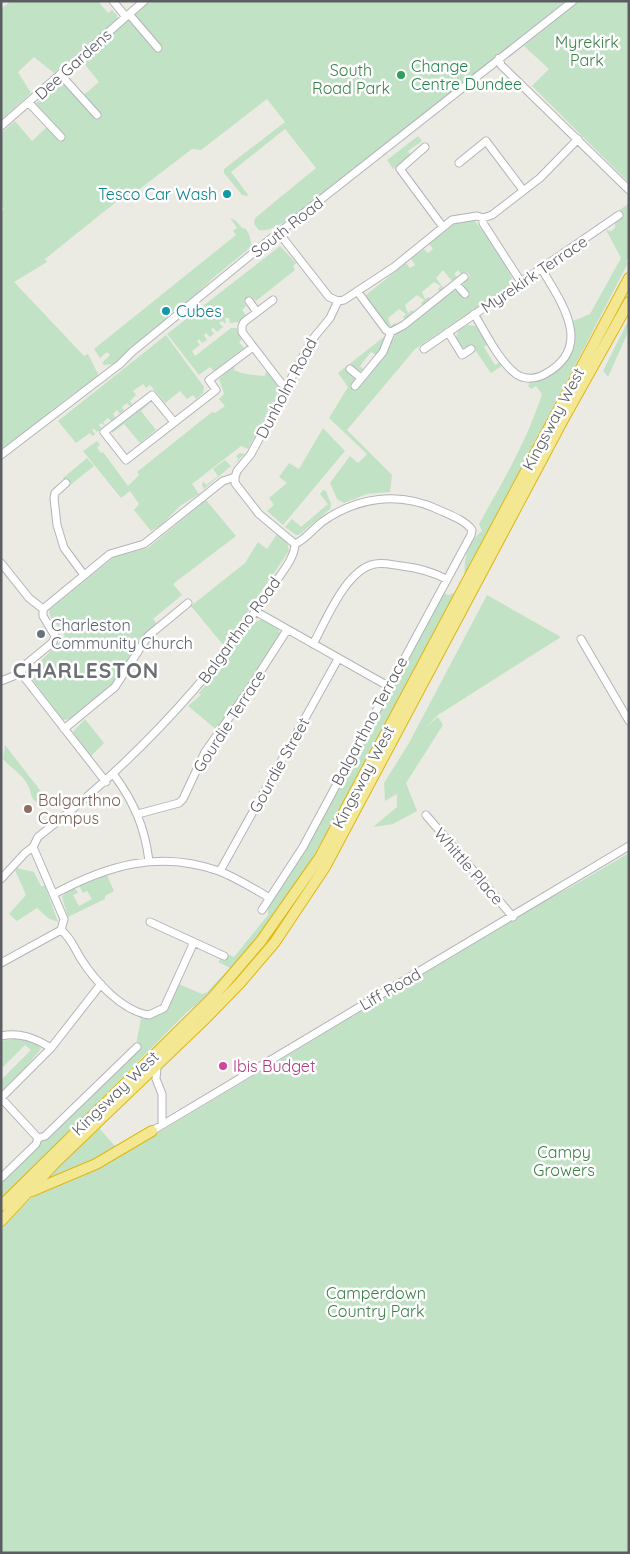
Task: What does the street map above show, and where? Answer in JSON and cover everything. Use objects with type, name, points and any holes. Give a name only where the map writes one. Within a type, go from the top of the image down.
[{"type":"highway","name":"Kingsway West","points":[[1,1206],[213,997],[261,941],[292,898],[324,848],[629,278]]},
{"type":"highway","name":"Kingsway West","points":[[1,1221],[240,983],[269,949],[326,868],[564,418],[629,302]]},
{"type":"highway","points":[[27,1193],[96,1164],[152,1131]]},
{"type":"street","points":[[113,1],[158,48]]},
{"type":"street","name":"Dee Gardens","points":[[1,126],[144,1]]},
{"type":"street","name":"South Road","points":[[1,455],[120,364],[132,352],[279,233],[428,117],[499,58],[574,1]]},
{"type":"street","points":[[499,58],[501,65],[627,188],[629,197]]},
{"type":"street","points":[[60,74],[97,115]]},
{"type":"street","points":[[29,103],[61,137]]},
{"type":"street","points":[[279,233],[329,297],[338,301],[344,300],[394,267],[443,227],[458,218],[477,216],[483,218],[492,215],[540,178],[578,139]]},
{"type":"street","points":[[459,163],[486,140],[524,190]]},
{"type":"street","points":[[425,147],[400,169],[443,227]]},
{"type":"street","name":"Myrekirk Terrace","points":[[424,348],[619,215]]},
{"type":"street","points":[[483,218],[483,223],[521,282]]},
{"type":"street","points":[[474,314],[503,359],[516,373],[524,378],[536,378],[545,374],[563,359],[572,334],[566,310],[541,268]]},
{"type":"street","points":[[354,386],[384,352],[392,332],[404,325],[464,277]]},
{"type":"street","points":[[456,284],[465,294]]},
{"type":"street","points":[[357,291],[386,330],[392,332]]},
{"type":"street","points":[[273,300],[242,326],[242,332],[281,382],[287,386]]},
{"type":"street","points":[[249,301],[258,312]]},
{"type":"street","name":"Dunholm Road","points":[[43,609],[110,554],[144,544],[223,481],[234,477],[251,454],[311,341],[330,318],[338,301]]},
{"type":"street","points":[[448,332],[462,354],[471,349]]},
{"type":"street","points":[[174,422],[152,395],[104,432],[126,460],[216,390],[209,380],[253,347]]},
{"type":"street","points":[[350,369],[361,378]]},
{"type":"street","points":[[234,477],[236,483],[259,514],[295,544]]},
{"type":"street","points":[[66,484],[55,493],[57,524],[67,553],[84,575]]},
{"type":"street","name":"Balgarthno Road","points":[[1,879],[25,852],[33,847],[38,837],[114,775],[184,703],[256,611],[292,556],[295,544],[338,511],[360,502],[381,498],[409,500],[427,504],[456,518],[472,530]]},
{"type":"street","name":"Balgarthno Terrace","points":[[262,910],[303,847],[472,530]]},
{"type":"street","points":[[1,563],[29,598],[43,609],[43,616],[55,636],[53,642],[24,666],[20,673],[1,682]]},
{"type":"street","points":[[312,644],[348,582],[364,568],[374,564],[385,563],[422,569],[446,579]]},
{"type":"street","points":[[64,729],[115,687],[148,636],[188,603]]},
{"type":"street","points":[[256,611],[388,686]]},
{"type":"street","name":"Gourdie Terrace","points":[[138,814],[179,803],[183,799],[205,752],[248,691],[287,630]]},
{"type":"street","points":[[581,639],[629,720]]},
{"type":"street","name":"Gourdie Street","points":[[220,872],[338,659]]},
{"type":"street","points":[[20,673],[106,782]]},
{"type":"street","points":[[114,775],[138,814],[146,841],[149,861]]},
{"type":"street","name":"Whittle Place","points":[[426,815],[513,916]]},
{"type":"street","name":"Liff Road","points":[[152,1131],[629,846]]},
{"type":"street","points":[[1,963],[61,930],[64,919],[33,847]]},
{"type":"street","points":[[54,894],[100,871],[149,861],[172,862],[220,872],[270,898]]},
{"type":"street","points":[[150,922],[224,956]]},
{"type":"street","points":[[61,930],[71,938],[80,958],[101,984],[131,1009],[142,1014],[157,1013],[164,1008],[194,942]]},
{"type":"street","points":[[38,1138],[1,1098],[51,1048],[101,984]]},
{"type":"street","points":[[1,1036],[22,1035],[36,1039],[51,1048]]},
{"type":"street","points":[[38,1138],[45,1136],[132,1048]]},
{"type":"street","points":[[157,1067],[156,1079],[162,1094],[162,1126]]},
{"type":"street","points":[[1,1178],[36,1144],[38,1138]]},
{"type":"green space","points":[[11,1],[98,1],[108,13],[112,10],[117,15],[117,19],[54,73],[34,57],[18,72],[31,93],[1,120],[1,9]]},
{"type":"green space","name":"South Road Park","points":[[150,1],[565,1],[512,49],[344,183],[340,179],[301,211],[277,226],[267,230],[259,230],[254,224],[255,218],[316,168],[285,129],[231,172],[249,196],[242,195],[224,173],[224,169],[285,122],[267,99],[201,150],[192,149],[124,201],[121,198],[45,259],[47,262],[14,282],[84,356],[88,354],[98,374],[97,378],[70,396],[1,451],[1,211],[4,209],[1,206],[1,133],[15,121],[32,141],[51,123],[34,105],[61,81],[79,99],[99,82],[82,61]]},
{"type":"green space","name":"Myrekirk Park","points":[[579,1],[629,1],[629,183],[532,86],[549,69],[524,46]]},
{"type":"green space","points":[[418,136],[422,141],[408,151],[411,155],[393,169],[387,160]]},
{"type":"green space","points":[[628,204],[629,257],[626,262],[628,263],[465,578],[467,552],[473,541],[482,531],[479,524],[522,444],[542,394],[536,386],[531,389],[528,386],[530,382],[558,368],[570,353],[573,344],[573,321],[590,314],[621,258],[606,230],[611,231],[615,228],[615,222],[620,217],[617,212]]},
{"type":"green space","points":[[230,218],[236,221],[243,229],[245,228],[249,234],[252,246],[213,278],[179,311],[177,308],[174,310],[158,327],[114,364],[104,365],[102,363],[110,355],[107,352],[100,358],[94,349],[236,235],[233,231],[237,228]]},
{"type":"green space","points":[[474,220],[496,248],[513,280],[511,284],[415,349],[347,430],[392,475],[390,492],[367,494],[344,503],[337,499],[330,483],[350,456],[358,463],[367,454],[329,418],[348,387],[338,373],[385,336],[383,348],[376,355],[371,352],[360,366],[364,370],[351,373],[355,380],[353,384],[383,358],[396,334],[452,290],[458,291],[463,287],[464,281],[470,276],[467,272],[462,275],[458,270],[454,274],[457,277],[452,281],[443,270],[436,278],[444,289],[440,293],[438,289],[441,286],[434,282],[422,292],[425,299],[429,297],[431,300],[423,306],[421,303],[424,300],[417,295],[405,305],[408,313],[412,310],[414,313],[405,320],[403,317],[406,314],[399,309],[388,318],[391,326],[395,323],[396,325],[393,327],[389,327],[366,298],[366,295],[406,263],[410,268],[415,265],[411,259],[424,249],[428,253],[433,249],[429,244],[457,222]]},
{"type":"green space","points":[[280,246],[296,263],[293,266],[295,270],[256,301],[251,296],[244,302],[246,306],[242,310],[246,315],[238,322],[230,323],[229,318],[225,318],[226,324],[222,321],[219,323],[223,327],[217,332],[213,328],[211,329],[214,334],[210,337],[206,333],[204,335],[207,340],[202,343],[199,339],[197,341],[200,345],[192,351],[195,356],[231,328],[237,328],[238,334],[242,339],[239,342],[244,348],[214,371],[210,367],[199,375],[167,334]]},
{"type":"green space","points":[[629,319],[629,330],[608,377],[603,371]]},
{"type":"green space","points":[[467,325],[476,326],[488,344],[484,347],[495,365],[500,362],[502,366],[491,373],[473,347],[460,348],[456,337],[459,330]]},
{"type":"green space","points":[[166,335],[204,387],[203,393],[196,399],[193,395],[187,399],[180,391],[165,403],[150,385],[146,388],[143,384],[133,391],[136,395],[130,401],[132,404],[130,406],[127,403],[122,407],[124,411],[120,414],[117,410],[113,414],[116,418],[111,421],[108,418],[103,422],[106,426],[101,423],[99,425],[102,429],[97,432],[94,429],[92,430],[95,434],[93,436],[90,433],[76,443],[58,421]]},
{"type":"green space","points":[[235,365],[234,370],[246,374],[265,376],[266,371],[279,386],[279,390],[248,449],[241,446],[192,484],[199,494],[180,506],[161,525],[151,531],[134,510],[139,504],[130,491],[121,498],[83,451],[97,441],[100,445],[97,448],[101,453],[103,452],[128,486],[139,475],[137,472],[212,412],[215,413],[225,406],[219,399],[224,394],[219,379]]},
{"type":"green space","points":[[148,402],[151,402],[141,411],[156,430],[140,443],[124,424],[112,433],[112,431]]},
{"type":"green space","points":[[323,428],[345,451],[283,525],[267,511],[274,505],[269,498],[287,483],[279,477],[289,463],[299,469]]},
{"type":"green space","points":[[240,453],[245,454],[239,459],[236,456]]},
{"type":"green space","points":[[87,458],[94,466],[69,486],[63,478]]},
{"type":"green space","points":[[225,460],[231,466],[204,489],[203,481],[206,485],[218,476],[213,469]]},
{"type":"green space","points":[[323,490],[326,491],[331,504],[330,509],[299,535],[285,527],[292,519],[301,527],[328,504],[320,494]]},
{"type":"green space","points":[[206,500],[236,536],[173,584],[182,595],[153,619],[157,624],[144,635],[110,687],[70,719],[63,720],[32,679],[41,672],[36,666],[65,636],[50,616],[49,610],[114,557],[148,548]]},
{"type":"green space","points":[[277,534],[287,542],[289,551],[224,646],[191,606],[245,563],[258,542],[267,549]]},
{"type":"green space","points":[[458,591],[320,844],[282,906],[261,935],[239,963],[214,989],[187,1012],[1,1200],[1,1182],[136,1045],[141,1018],[156,1017],[162,1014],[170,1004],[179,984],[202,994],[206,993],[230,968],[218,962],[225,953],[234,957],[268,915],[268,907],[305,848],[441,593],[449,595]]},
{"type":"green space","points":[[487,595],[561,637],[438,715],[425,728],[438,717],[443,725],[406,783],[417,811],[393,824],[373,827],[397,807],[397,794],[385,801],[384,783],[409,743]]},
{"type":"green space","points":[[263,619],[278,628],[281,636],[247,690],[217,730],[188,706],[201,695],[199,693],[255,622]]},
{"type":"green space","points":[[85,719],[104,743],[91,756],[73,732]]},
{"type":"green space","points":[[5,745],[50,803],[44,806],[35,801],[24,779],[3,759]]},
{"type":"green space","name":"Camperdown Country Park","points":[[629,853],[629,1553],[1,1553],[1,1229],[32,1197],[96,1170],[450,958],[513,917],[571,887]]},
{"type":"green space","points":[[17,868],[34,872],[41,886],[45,886],[58,922],[48,918],[37,908],[17,921],[9,914],[26,895],[15,870]]},
{"type":"green space","points":[[107,875],[114,891],[105,896],[105,899],[68,917],[62,897],[65,893],[75,888],[78,893],[73,895],[79,906],[92,899],[87,891],[83,893],[79,886]]},
{"type":"green space","points":[[15,1039],[33,1042],[41,1049],[19,1075],[1,1092],[1,1080],[31,1050],[25,1045],[1,1069],[1,1041]]},
{"type":"green space","points":[[99,1128],[115,1146],[88,1163],[43,1181]]},
{"type":"place","name":"Change Centre Dundee","points":[[401,75]]},
{"type":"place","name":"Tesco Car Wash","points":[[227,194]]},
{"type":"place","name":"Cubes","points":[[166,311]]},
{"type":"place","name":"Charleston Community Church","points":[[41,634]]},
{"type":"place","name":"Balgarthno Campus","points":[[28,809]]},
{"type":"place","name":"Ibis Budget","points":[[223,1066]]},
{"type":"district","name":"CHARLESTON","points":[[86,671]]},
{"type":"park label","name":"Campy Growers","points":[[564,1161]]}]
